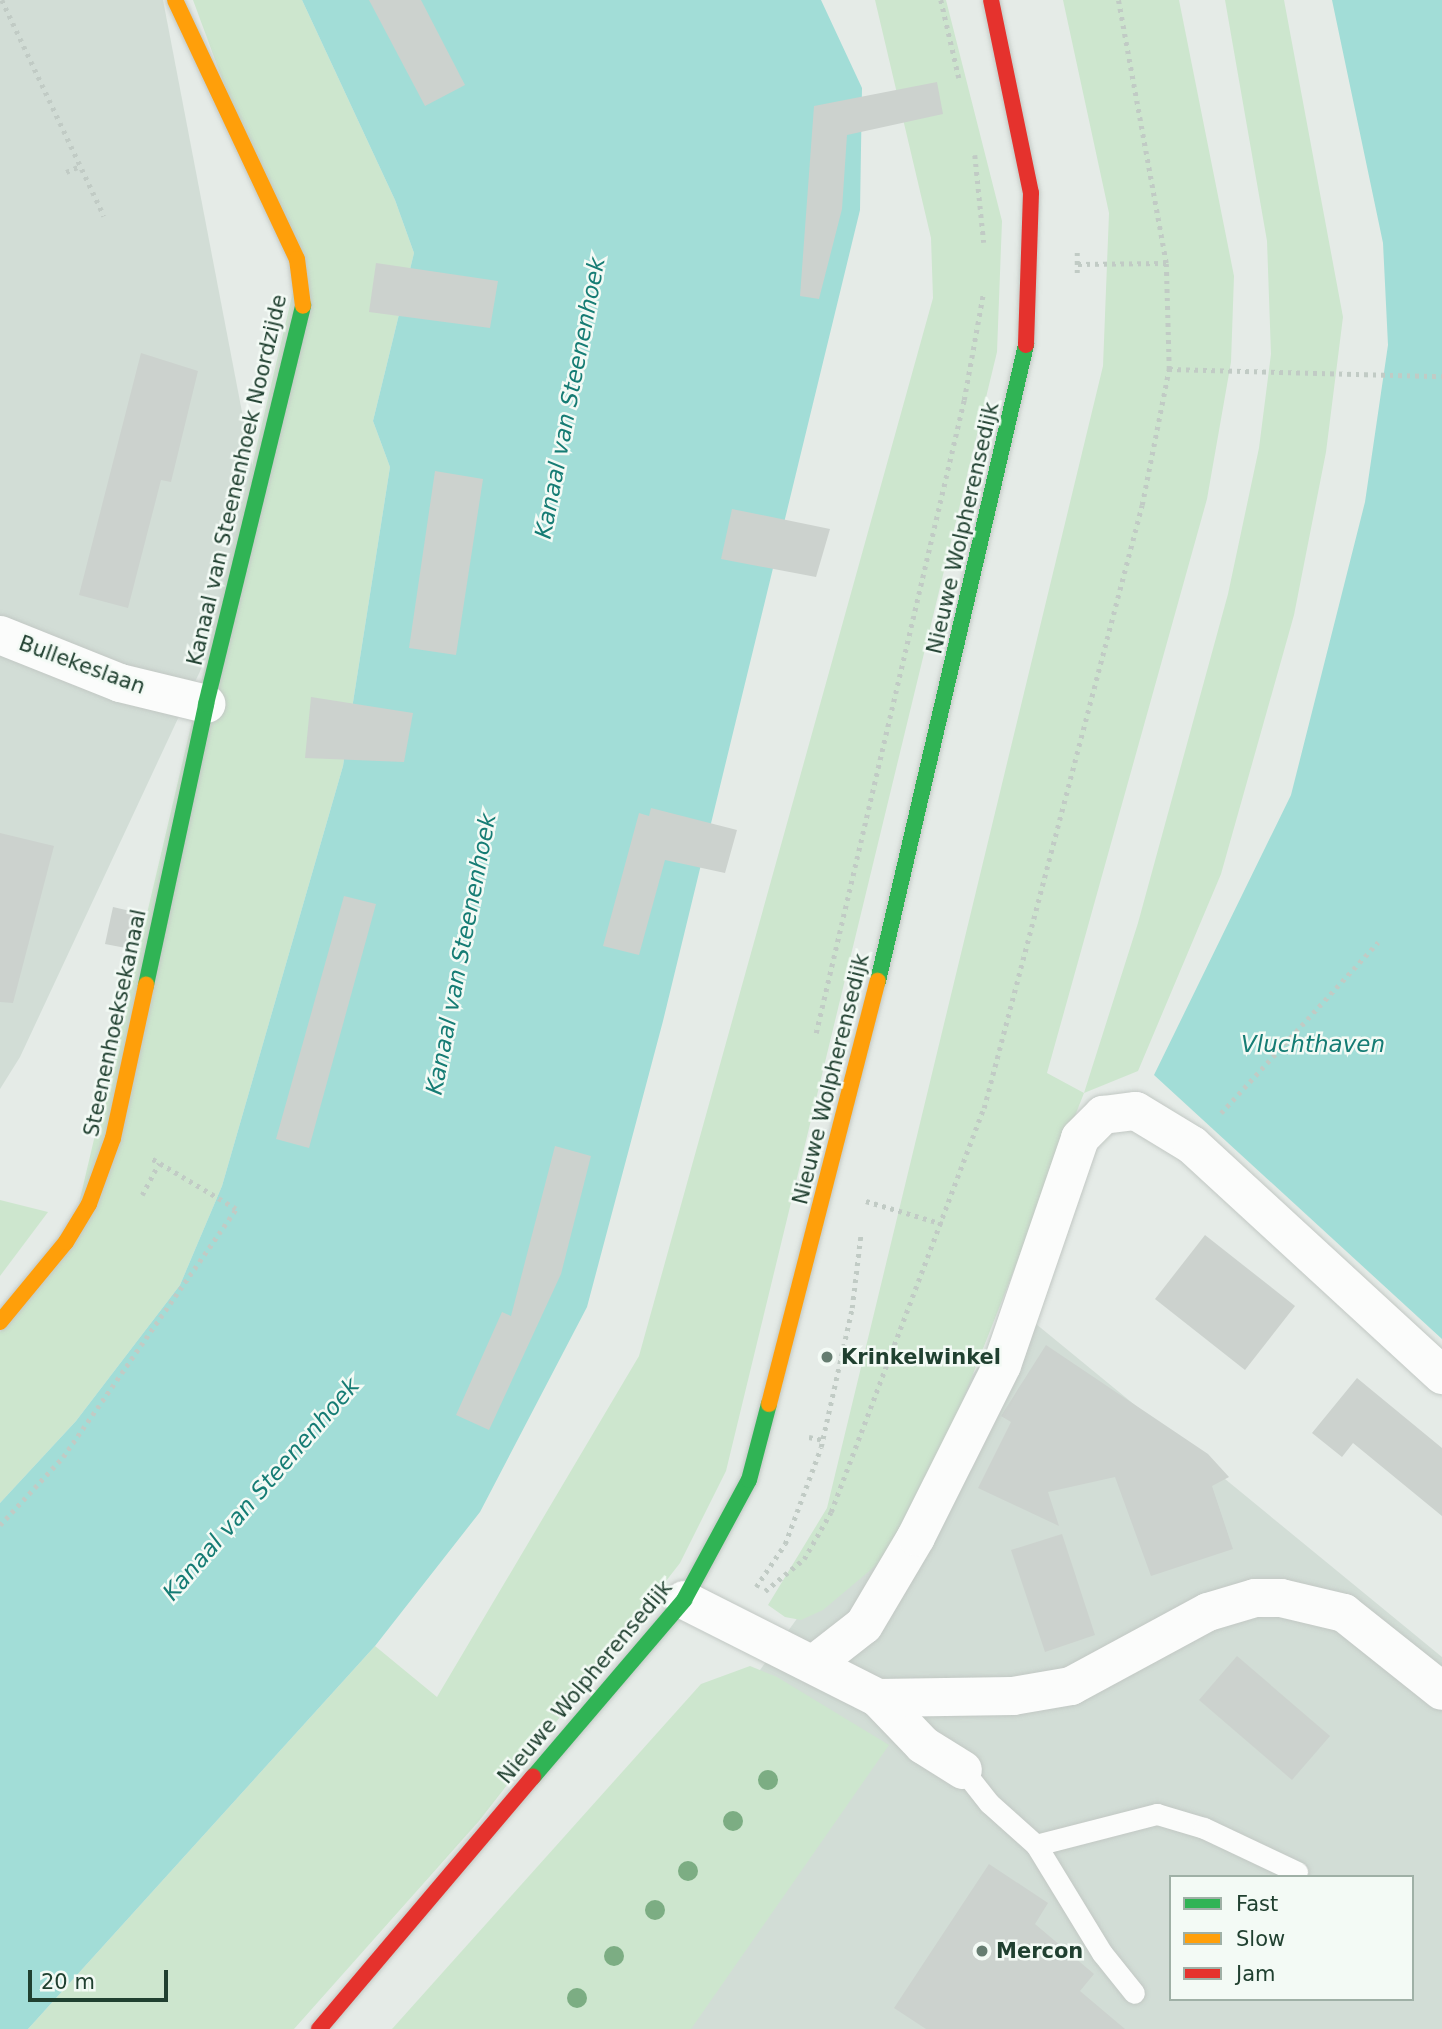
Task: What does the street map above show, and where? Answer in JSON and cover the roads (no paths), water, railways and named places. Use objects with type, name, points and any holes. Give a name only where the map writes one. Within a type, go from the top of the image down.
[{"type":"street","name":"Kanaal van Steenenhoek Noordzijde","points":[[175,0],[297,258],[304,292],[206,704]]},
{"type":"street","name":"Nieuwe Wolpherensedijk","points":[[319,2029],[684,1600],[728,1525],[764,1433],[1022,369],[1031,296],[1031,193],[991,0]]},
{"type":"street","name":"Bullekeslaan","points":[[0,635],[120,683],[206,704]]},
{"type":"street","name":"Steenenhoeksekanaal","points":[[0,1322],[66,1242],[89,1204],[113,1138],[206,704]]},
{"type":"street","points":[[814,1664],[864,1625],[916,1536],[1002,1365],[1080,1138],[1103,1115],[1136,1111],[1192,1145],[1442,1375]]},
{"type":"street","points":[[878,1698],[1013,1696],[1072,1686],[1208,1612],[1255,1598],[1281,1598],[1344,1613],[1442,1691]]},
{"type":"street","points":[[684,1600],[878,1698],[923,1745],[963,1770]]},
{"type":"lane","points":[[963,1770],[989,1803],[1036,1845],[1102,1953],[1134,1993]]},
{"type":"lane","points":[[1036,1845],[1157,1814],[1204,1828],[1297,1872]]},
{"type":"water","name":"Kanaal van Steenenhoek","points":[[302,0],[821,0],[862,88],[860,210],[663,1021],[587,1307],[480,1512],[375,1646],[28,2029],[0,2029],[0,1503],[76,1421],[180,1285],[222,1186],[343,766],[390,467],[373,421],[414,253],[395,200]]},
{"type":"water","name":"Vluchthaven","points":[[1332,0],[1442,0],[1442,1339],[1154,1075],[1291,795],[1365,502],[1388,345],[1383,243]]},
{"type":"place","name":"Krinkelwinkel","points":[[827,1357]]},
{"type":"place","name":"Mercon","points":[[982,1951]]}]
